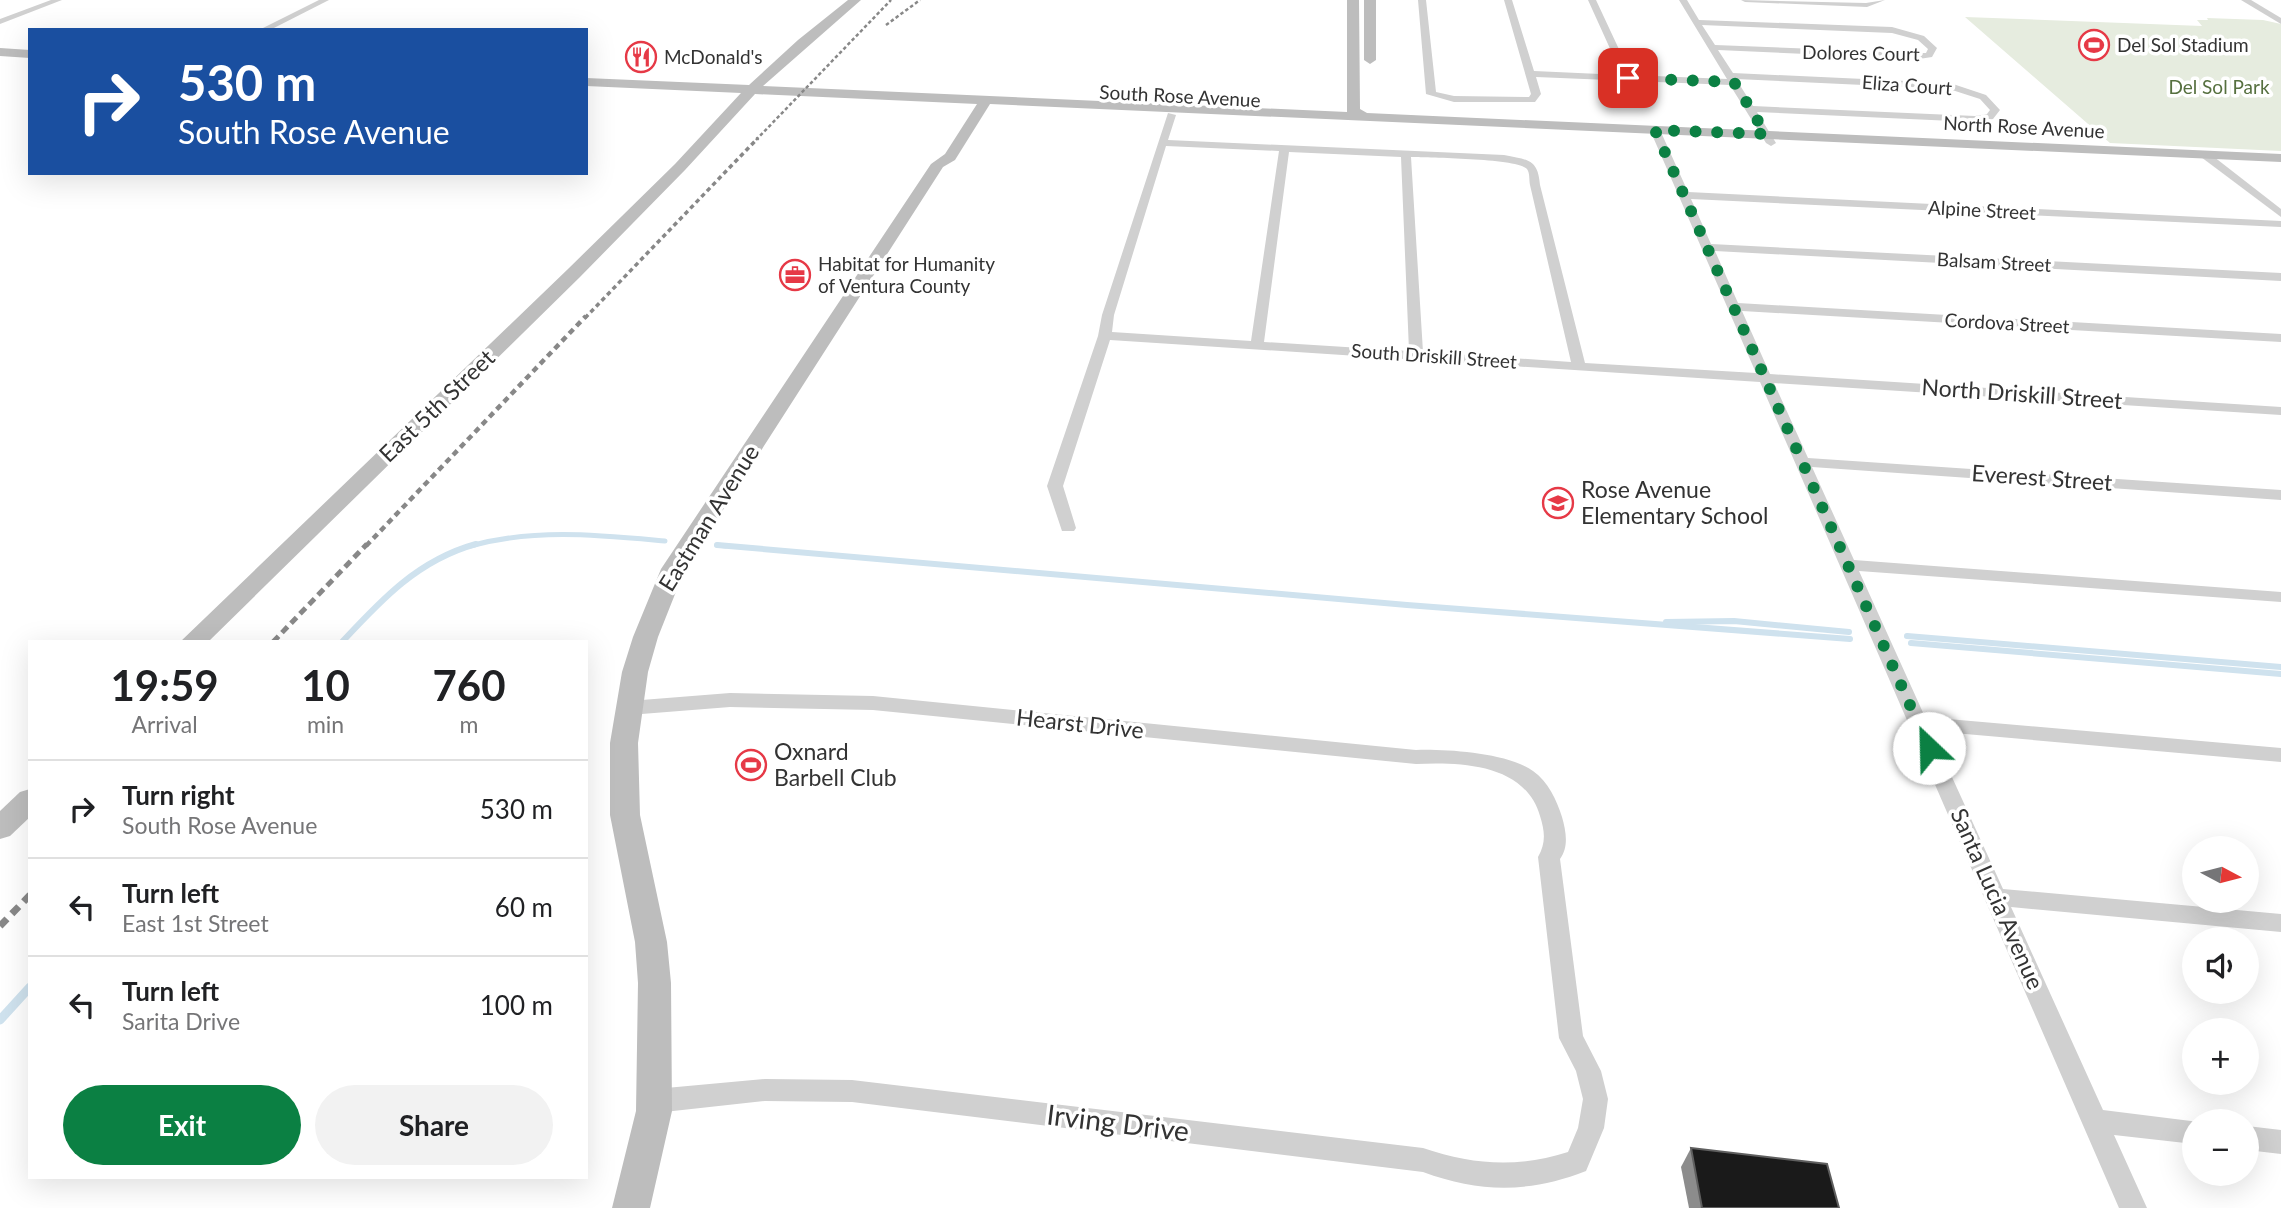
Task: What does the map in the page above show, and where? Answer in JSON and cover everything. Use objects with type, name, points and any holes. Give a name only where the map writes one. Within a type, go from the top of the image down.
[{"type":"main road","name":"East 5th Street","points":[[195,640],[757,92],[802,43],[855,0]]},
{"type":"main road","points":[[1353,0],[1353,111],[1363,119],[1370,112],[1370,102]]},
{"type":"main road","points":[[1370,0],[1370,69]]},
{"type":"main road","points":[[0,52],[28,54]]},
{"type":"main road","points":[[0,58],[28,60]]},
{"type":"main road","name":"South Rose Avenue","points":[[588,82],[979,103],[1612,128],[1656,134]]},
{"type":"main road","name":"South Rose Avenue","points":[[588,90],[757,92]]},
{"type":"main road","name":"South Rose Avenue","points":[[979,103],[1171,116],[1363,119],[1512,130],[1768,139]]},
{"type":"main road","name":"Eastman Avenue","points":[[631,1208],[655,1101],[654,971],[648,917],[630,851],[622,795],[621,753],[630,686],[639,651],[673,569],[938,164],[950,157],[979,103]]},
{"type":"main road","points":[[1512,130],[1522,127],[1604,131],[1612,128]]},
{"type":"main road","name":"North Rose Avenue","points":[[1768,139],[2210,159],[2281,166]]},
{"type":"main road","name":"North Rose Avenue","points":[[2210,159],[2281,158]]},
{"type":"main road","points":[[0,828],[28,802]]},
{"type":"street","points":[[0,22],[58,0]]},
{"type":"street","points":[[267,28],[325,0]]},
{"type":"street","points":[[1422,0],[1431,86],[1429,90],[1436,96],[1532,100],[1536,97],[1508,0]]},
{"type":"street","points":[[1592,0],[1628,78]]},
{"type":"street","points":[[1683,0],[1768,139]]},
{"type":"street","points":[[1745,0],[1867,5],[1881,0]]},
{"type":"street","points":[[2245,0],[2281,22]]},
{"type":"street","name":"Dolores Court","points":[[1697,22],[1898,30],[1921,38],[1933,48],[1929,55],[1919,57],[1712,47]]},
{"type":"street","points":[[1529,74],[1732,79]]},
{"type":"street","name":"Eliza Court","points":[[1732,79],[1950,86],[1983,97],[1995,110],[1990,117],[1975,119],[1749,109]]},
{"type":"street","points":[[1068,528],[1055,486],[1105,335],[1108,315],[1171,116]]},
{"type":"street","name":"Santa Lucia Avenue","points":[[1656,134],[2133,1208]]},
{"type":"street","points":[[1163,143],[1504,158],[1522,162],[1534,171],[1535,185],[1580,365]]},
{"type":"street","points":[[1257,345],[1284,149]]},
{"type":"street","points":[[1406,155],[1416,355]]},
{"type":"street","points":[[2210,159],[2281,215]]},
{"type":"street","name":"Alpine Street","points":[[1683,195],[2281,225]]},
{"type":"street","name":"Balsam Street","points":[[1706,247],[2281,277]]},
{"type":"street","name":"Cordova Street","points":[[1733,307],[2281,338]]},
{"type":"street","name":"South Driskill Street","points":[[1105,335],[1764,377]]},
{"type":"street","name":"North Driskill Street","points":[[1764,377],[2281,411]]},
{"type":"street","name":"Everest Street","points":[[1803,462],[2281,495]]},
{"type":"street","points":[[1848,565],[2281,597]]},
{"type":"street","name":"Hearst Drive","points":[[629,708],[730,700],[873,704],[1416,757],[1468,757],[1493,763],[1528,777],[1544,799],[1553,818],[1555,850],[1549,857],[1572,1038],[1593,1081],[1596,1110],[1592,1132],[1577,1163]]},
{"type":"street","points":[[1918,723],[2281,755]]},
{"type":"street","points":[[1996,897],[2281,923]]},
{"type":"street","name":"Irving Drive","points":[[655,1101],[765,1090],[852,1091],[1423,1160],[1474,1175],[1508,1178],[1541,1175],[1577,1163]]},
{"type":"street","points":[[2095,1121],[2182,1131]]},
{"type":"street","points":[[2259,1139],[2281,1142]]},
{"type":"green space","name":"Del Sol Park","points":[[1965,17],[2202,26],[2197,20],[2208,20],[2207,18],[2263,20],[2281,24],[2281,151],[2110,143]]},
{"type":"building","points":[[1691,1148],[1827,1164],[1839,1208],[1702,1208]]},
{"type":"waterway","points":[[470,546],[494,540],[567,534],[665,541]]},
{"type":"waterway","points":[[470,546],[476,544]]},
{"type":"waterway","points":[[726,546],[717,545],[1407,605],[1850,639]]},
{"type":"waterway","points":[[344,640],[386,597],[418,571],[436,560],[470,546]]},
{"type":"waterway","points":[[1666,622],[1734,621],[1849,632]]},
{"type":"waterway","points":[[1907,636],[2281,667]]},
{"type":"waterway","points":[[1911,643],[2281,674]]},
{"type":"waterway","points":[[0,1020],[28,989]]},
{"type":"railway","points":[[756,140],[891,0]]},
{"type":"railway","points":[[886,25],[920,0]]},
{"type":"railway","points":[[585,318],[758,138]]},
{"type":"railway","points":[[366,546],[586,316]]},
{"type":"railway","points":[[275,640],[367,544]]},
{"type":"railway","points":[[0,926],[28,897]]},
{"type":"place","name":"Del Sol Stadium","points":[[2094,45]]},
{"type":"place","name":"McDonald's","points":[[641,57]]},
{"type":"place","name":"Habitat for Humanity of Ventura County","points":[[795,275]]},
{"type":"place","name":"Rose Avenue Elementary School","points":[[1558,503]]},
{"type":"place","name":"Oxnard Barbell Club","points":[[751,765]]},
{"type":"route","points":[[1628,78],[1734,82],[1766,134],[1655,130],[1929,748]]}]
